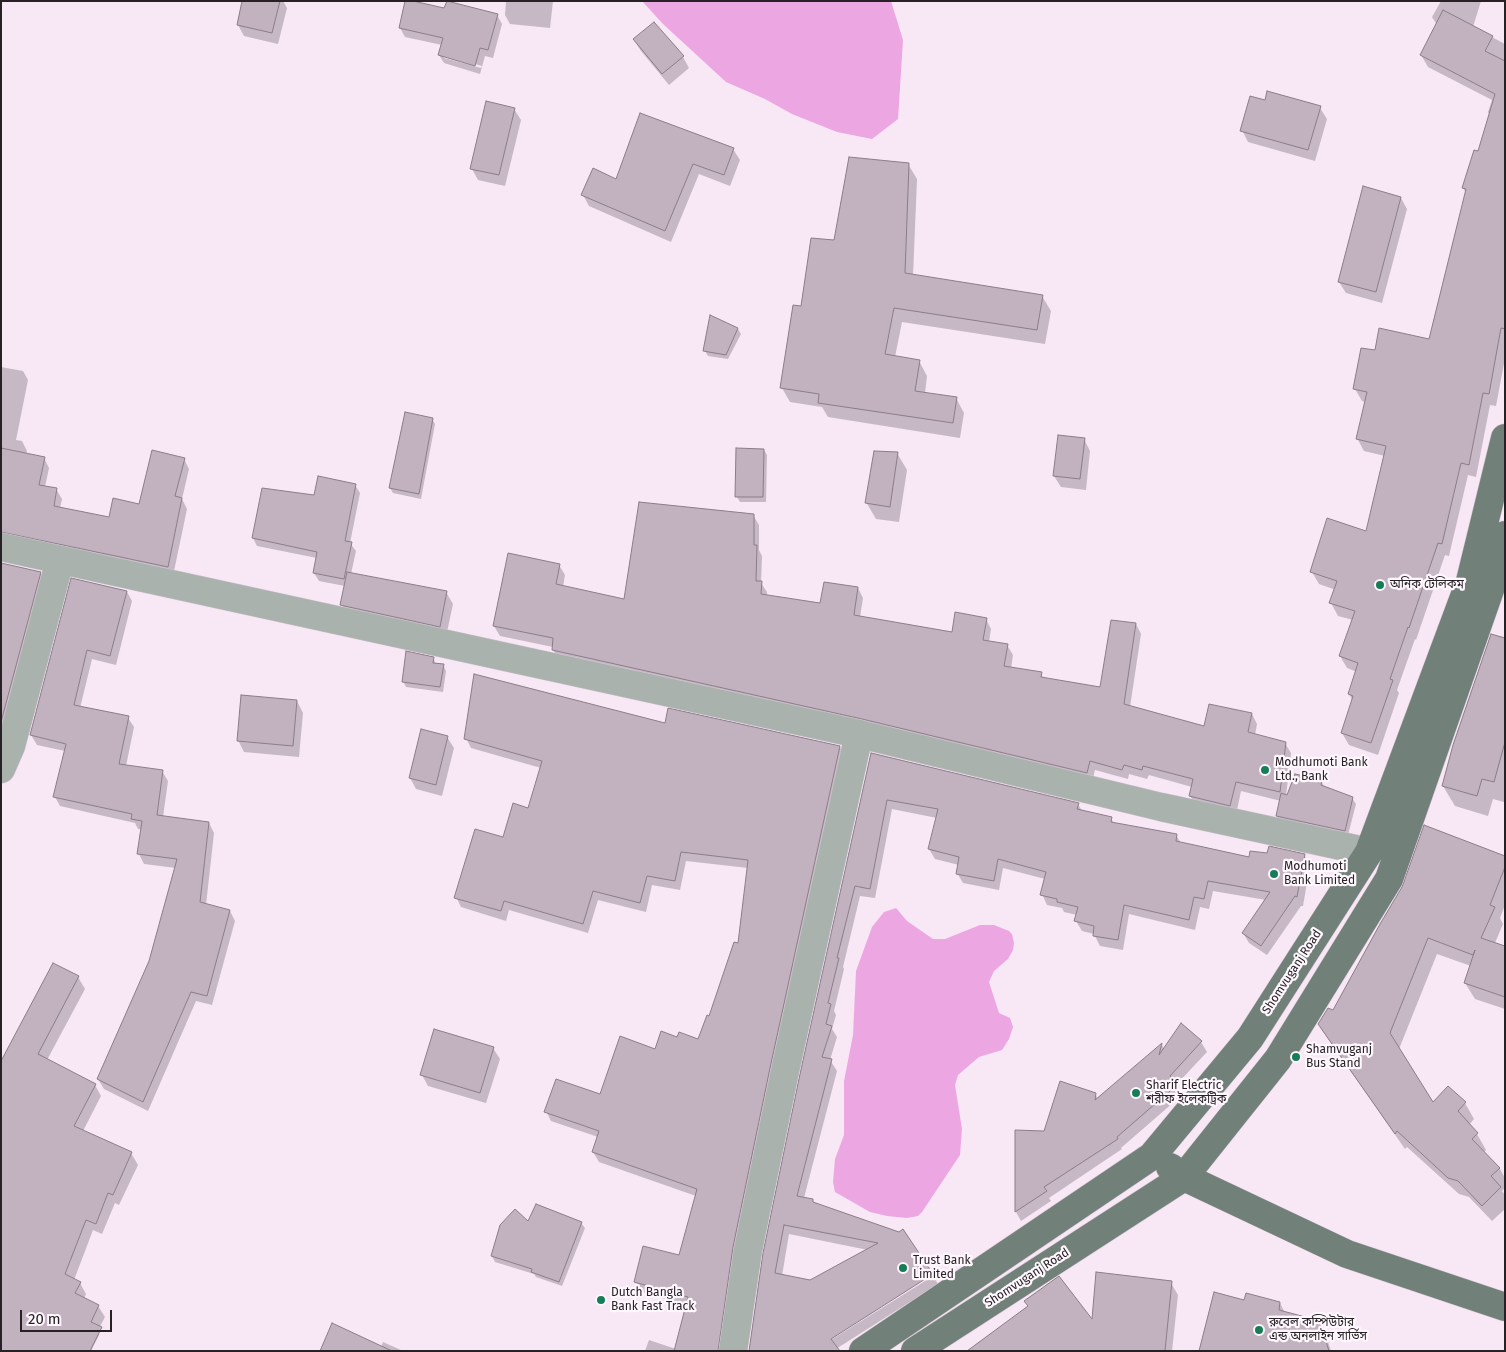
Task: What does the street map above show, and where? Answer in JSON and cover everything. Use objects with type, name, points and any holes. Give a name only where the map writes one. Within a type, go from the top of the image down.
[{"type":"main road","name":"Shomvuganj Road","points":[[863,1351],[1152,1156],[1250,1038],[1369,852],[1470,581],[1505,438]]},
{"type":"main road","name":"Shomvuganj Road","points":[[915,1351],[1184,1176],[1278,1059],[1389,879],[1491,587],[1505,535]]},
{"type":"main road","points":[[1152,1156],[1184,1176],[1347,1254],[1505,1307]]},
{"type":"street","points":[[1,547],[859,734],[1161,807],[1369,852]]},
{"type":"street","points":[[1,769],[11,746],[60,560]]},
{"type":"street","points":[[733,1351],[750,1240],[859,734]]},
{"type":"shaded area","points":[[642,1],[891,1],[903,40],[898,119],[872,139],[837,132],[792,114],[765,99],[726,82],[663,24]]},
{"type":"shaded area","points":[[896,908],[907,921],[933,939],[945,939],[980,925],[994,925],[1009,931],[1012,934],[1014,943],[1013,950],[1008,959],[994,971],[989,982],[999,1013],[1010,1018],[1013,1027],[1009,1039],[1002,1050],[979,1057],[958,1075],[955,1085],[962,1129],[960,1155],[922,1212],[918,1216],[907,1218],[870,1212],[835,1192],[833,1182],[835,1159],[844,1135],[844,1081],[853,1035],[856,971],[872,927],[884,912]]},
{"type":"building","points":[[242,1],[280,1],[272,33],[237,25]]},
{"type":"building","points":[[405,1],[444,8],[447,1],[498,14],[488,50],[480,48],[475,66],[438,55],[443,38],[399,28]]},
{"type":"building","points":[[1443,10],[1493,36],[1485,51],[1505,61],[1505,329],[1501,328],[1489,394],[1483,393],[1469,465],[1461,463],[1442,544],[1438,543],[1408,627],[1390,679],[1393,680],[1371,743],[1341,733],[1353,696],[1348,694],[1358,663],[1339,656],[1355,611],[1329,603],[1337,581],[1310,572],[1327,518],[1366,531],[1386,446],[1356,439],[1367,392],[1353,389],[1361,348],[1375,350],[1379,328],[1429,339],[1466,189],[1462,188],[1474,150],[1478,151],[1495,94],[1420,55]]},
{"type":"building","points":[[654,22],[684,56],[662,74],[633,39]]},
{"type":"building","points":[[1267,91],[1321,106],[1308,150],[1240,131],[1250,96],[1265,100]]},
{"type":"building","points":[[486,101],[515,108],[499,175],[470,169]]},
{"type":"building","points":[[640,113],[734,148],[724,175],[693,164],[665,231],[581,195],[593,168],[616,179]]},
{"type":"building","points":[[849,157],[909,163],[905,273],[1043,295],[1037,330],[894,308],[885,354],[920,360],[915,391],[957,397],[953,423],[818,403],[819,394],[780,388],[793,305],[801,306],[811,238],[834,240]]},
{"type":"building","points":[[1363,186],[1401,197],[1376,292],[1338,282]]},
{"type":"building","points":[[710,315],[738,328],[726,355],[703,351]]},
{"type":"building","points":[[405,412],[433,418],[419,494],[389,488]]},
{"type":"building","points":[[1058,435],[1085,438],[1080,479],[1053,476]]},
{"type":"building","points":[[1,448],[45,457],[39,485],[57,488],[54,506],[109,517],[113,498],[139,504],[152,450],[185,458],[175,496],[182,498],[168,567],[1,532]]},
{"type":"building","points":[[736,448],[764,449],[763,497],[735,497]]},
{"type":"building","points":[[874,451],[898,452],[890,507],[865,503]]},
{"type":"building","points":[[318,476],[356,484],[345,541],[352,542],[344,579],[313,573],[317,552],[252,538],[262,488],[314,495]]},
{"type":"building","points":[[639,502],[754,514],[754,545],[757,545],[756,581],[762,581],[761,594],[820,603],[824,582],[858,587],[854,615],[952,632],[955,612],[987,618],[983,640],[1008,644],[1004,666],[1042,672],[1041,677],[1100,687],[1111,620],[1136,623],[1124,704],[1204,726],[1209,704],[1252,713],[1248,732],[1286,742],[1280,792],[1236,782],[1230,806],[1189,796],[1193,779],[1143,766],[1142,770],[1124,765],[1122,770],[1090,761],[1087,773],[862,719],[552,650],[553,638],[493,626],[508,553],[560,564],[556,584],[624,599]]},
{"type":"building","points":[[1,563],[41,572],[1,722]]},
{"type":"building","points":[[347,572],[447,591],[440,627],[340,605]]},
{"type":"building","points":[[71,578],[127,591],[110,656],[87,650],[74,705],[129,716],[119,764],[163,770],[157,815],[209,822],[200,902],[230,910],[207,996],[191,992],[143,1102],[97,1079],[149,961],[177,859],[137,854],[142,821],[131,819],[132,814],[53,797],[66,744],[30,735]]},
{"type":"building","points":[[1491,634],[1505,638],[1505,742],[1494,782],[1482,779],[1477,796],[1442,786],[1453,745]]},
{"type":"building","points":[[406,651],[434,657],[433,663],[444,664],[440,687],[402,682]]},
{"type":"building","points":[[474,674],[665,723],[668,708],[840,746],[733,1247],[718,1351],[674,1351],[688,1297],[634,1282],[643,1246],[679,1255],[697,1189],[592,1152],[599,1131],[544,1112],[556,1079],[600,1094],[620,1036],[655,1049],[661,1031],[677,1037],[679,1032],[698,1039],[707,1015],[709,1016],[734,942],[738,943],[748,860],[681,852],[675,881],[647,876],[640,903],[593,891],[583,924],[504,901],[501,911],[454,898],[475,829],[503,837],[513,803],[528,808],[542,761],[464,739]]},
{"type":"building","points":[[241,695],[297,700],[293,746],[237,741]]},
{"type":"building","points":[[421,729],[448,736],[436,785],[409,778]]},
{"type":"building","points":[[871,753],[1079,803],[1077,809],[1112,817],[1111,822],[1177,834],[1176,841],[1249,857],[1250,851],[1267,853],[1269,846],[1305,854],[1297,897],[1295,896],[1261,946],[1242,933],[1270,892],[1208,881],[1204,899],[1194,897],[1189,920],[1124,905],[1118,940],[1093,936],[1094,926],[1074,921],[1078,907],[1057,902],[1057,899],[1040,895],[1046,872],[998,859],[994,881],[956,874],[959,857],[928,849],[938,809],[887,800],[870,889],[855,886],[837,958],[839,958],[828,1003],[831,1004],[826,1024],[832,1026],[822,1057],[832,1059],[797,1196],[813,1199],[813,1202],[899,1232],[903,1229],[933,1274],[831,1339],[840,1351],[749,1351],[763,1253],[800,1074]],"holes":[[[784,1225],[878,1243],[810,1280],[775,1273]]]},
{"type":"building","points":[[1295,774],[1322,780],[1321,785],[1353,797],[1345,831],[1276,816],[1281,793],[1287,795]]},
{"type":"building","points":[[1424,825],[1505,856],[1505,867],[1490,905],[1495,907],[1481,938],[1505,946],[1505,997],[1464,983],[1475,950],[1473,955],[1428,938],[1390,1033],[1433,1102],[1448,1086],[1466,1102],[1458,1111],[1478,1133],[1472,1139],[1500,1168],[1491,1176],[1501,1187],[1482,1206],[1458,1181],[1448,1178],[1397,1131],[1395,1134],[1318,1024],[1328,1008],[1333,1010],[1402,887]]},
{"type":"building","points":[[53,963],[79,976],[38,1054],[96,1084],[74,1126],[132,1152],[113,1195],[108,1193],[96,1224],[86,1220],[65,1274],[81,1282],[75,1293],[99,1305],[91,1322],[102,1327],[90,1351],[1,1351],[1,1061]]},
{"type":"building","points":[[1181,1023],[1202,1041],[1170,1076],[1178,1084],[1117,1137],[1118,1139],[1044,1187],[1047,1191],[1015,1212],[1015,1130],[1044,1131],[1060,1081],[1096,1093],[1095,1100],[1162,1043],[1159,1055]]},
{"type":"building","points":[[434,1029],[494,1047],[480,1093],[420,1075]]},
{"type":"building","points":[[536,1204],[582,1222],[559,1282],[531,1272],[532,1269],[491,1256],[500,1225],[515,1209],[528,1221]]},
{"type":"building","points":[[1096,1272],[1172,1281],[1165,1351],[967,1351],[1028,1306],[1024,1301],[1059,1276],[1092,1319]]},
{"type":"building","points":[[1214,1292],[1244,1300],[1246,1293],[1280,1302],[1279,1310],[1309,1318],[1318,1315],[1329,1351],[1199,1351]]},
{"type":"building","points":[[332,1323],[392,1351],[320,1351]]},
{"type":"place","name":"অনিক টেলিকম","points":[[1380,585]]},
{"type":"place","name":"Modhumoti Bank Ltd., Bank","points":[[1265,770]]},
{"type":"place","name":"Modhumoti Bank Limited","points":[[1274,874]]},
{"type":"place","name":"Shamvuganj Bus Stand","points":[[1296,1057]]},
{"type":"place","name":"Sharif Electric শরীফ ইলেকট্রিক","points":[[1136,1093]]},
{"type":"place","name":"Trust Bank Limited","points":[[903,1268]]},
{"type":"place","name":"Dutch Bangla Bank Fast Track","points":[[601,1300]]},
{"type":"place","name":"রুবেল কম্পিউটার এন্ড অনলাইন সার্ভিস","points":[[1259,1330]]}]
